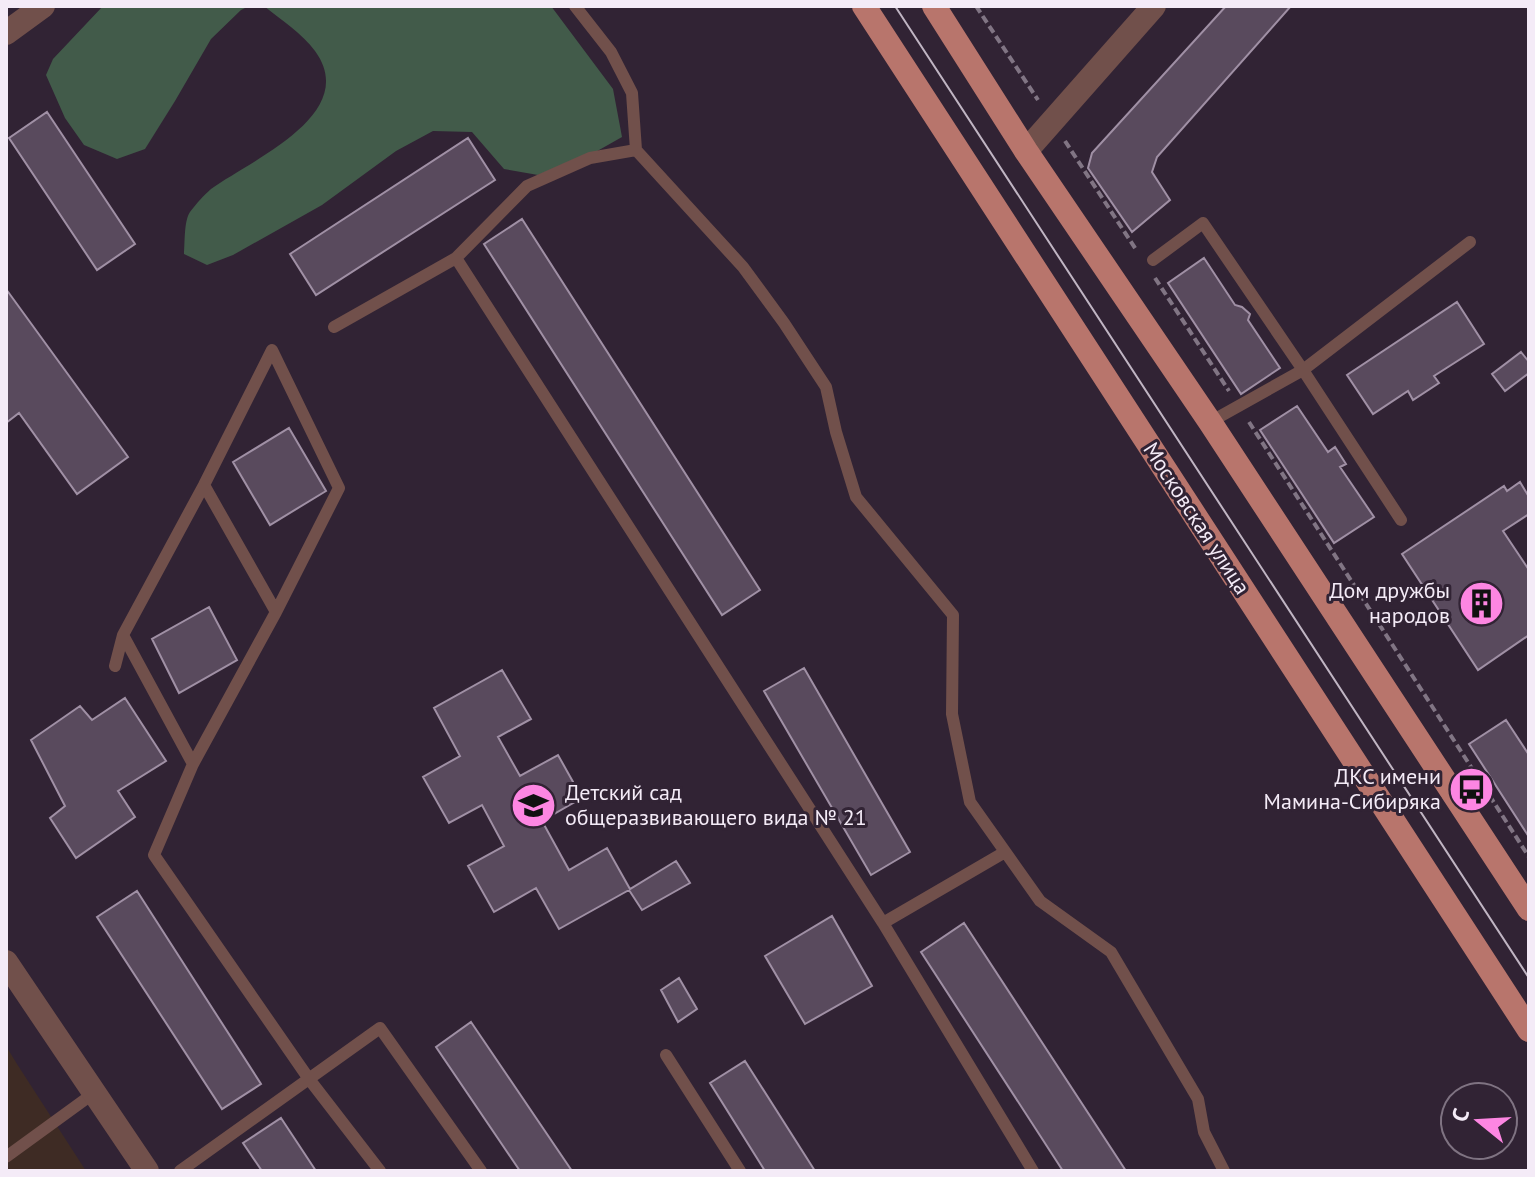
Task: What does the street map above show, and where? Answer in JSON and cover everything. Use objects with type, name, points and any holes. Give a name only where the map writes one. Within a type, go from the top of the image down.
[{"type":"main road","name":"Московская улица","points":[[864,6],[1529,1030]]},
{"type":"main road","points":[[934,6],[1026,151],[1210,422],[1529,909]]},
{"type":"street","points":[[6,33],[43,6]]},
{"type":"street","points":[[1026,151],[1154,6]]},
{"type":"street","points":[[6,962],[147,1171]]},
{"type":"lane","points":[[575,6],[611,52],[632,93],[636,150],[743,267],[784,323],[826,387],[856,497],[953,615],[952,714],[970,802],[1040,901],[1111,952],[1198,1099],[1204,1132],[1224,1171]]},
{"type":"lane","points":[[334,327],[456,258],[527,186],[590,158],[636,150]]},
{"type":"lane","points":[[1153,260],[1203,223],[1401,520]]},
{"type":"lane","points":[[1210,422],[1303,370],[1470,242]]},
{"type":"lane","points":[[456,258],[883,923],[1033,1171]]},
{"type":"lane","points":[[115,666],[123,635],[272,350],[339,488],[193,764],[154,855],[309,1079],[380,1171]]},
{"type":"lane","points":[[204,485],[276,612]]},
{"type":"lane","points":[[123,635],[193,764]]},
{"type":"lane","points":[[883,923],[1005,852]]},
{"type":"lane","points":[[180,1171],[380,1028],[481,1171]]},
{"type":"lane","points":[[666,1055],[740,1171]]},
{"type":"lane","points":[[6,1157],[94,1093]]},
{"type":"path","points":[[976,6],[1137,251]]},
{"type":"path","points":[[1154,276],[1529,857]]},
{"type":"shaded area","points":[[6,1046],[17,1064],[86,1171],[6,1171]]},
{"type":"green space","points":[[103,6],[249,6],[211,39],[145,149],[117,159],[84,145],[65,118],[46,75],[53,59]]},
{"type":"green space","points":[[264,6],[551,6],[613,89],[622,137],[592,154],[538,175],[504,169],[472,132],[433,131],[396,151],[322,205],[233,255],[207,265],[184,254],[190,212],[211,189],[295,133],[313,115],[324,95],[325,74],[315,51]]},
{"type":"building","points":[[1226,6],[1291,6],[1157,157],[1152,172],[1170,200],[1132,232],[1088,168],[1092,153]]},
{"type":"building","points":[[47,112],[135,244],[97,270],[9,138]]},
{"type":"building","points":[[468,138],[495,180],[316,295],[290,254]]},
{"type":"building","points":[[522,219],[760,590],[722,615],[484,244]]},
{"type":"building","points":[[1204,258],[1235,305],[1250,314],[1248,320],[1280,368],[1241,394],[1168,283]]},
{"type":"building","points":[[6,289],[128,457],[77,494],[19,413],[6,423]]},
{"type":"building","points":[[1457,302],[1484,344],[1434,376],[1439,383],[1413,400],[1408,391],[1373,414],[1347,375]]},
{"type":"building","points":[[1521,352],[1529,362],[1529,373],[1505,391],[1492,374]]},
{"type":"building","points":[[1297,406],[1328,452],[1335,447],[1346,464],[1340,467],[1374,517],[1334,543],[1260,430]]},
{"type":"building","points":[[289,428],[326,491],[270,525],[233,462]]},
{"type":"building","name":"Дом дружбы народов","points":[[1520,482],[1529,497],[1529,514],[1503,531],[1529,570],[1529,635],[1478,670],[1402,554],[1504,486],[1507,491]]},
{"type":"building","points":[[209,607],[237,660],[179,693],[152,639]]},
{"type":"building","points":[[804,668],[910,852],[871,875],[764,691]]},
{"type":"building","points":[[502,670],[531,719],[498,737],[520,776],[558,755],[582,798],[542,821],[569,870],[607,848],[630,889],[676,861],[690,883],[642,910],[629,890],[559,929],[536,888],[494,912],[468,866],[504,846],[482,805],[449,823],[423,777],[460,756],[434,708]]},
{"type":"building","points":[[125,698],[166,761],[118,791],[135,817],[76,858],[50,818],[65,806],[31,740],[80,706],[92,720]]},
{"type":"building","points":[[1506,720],[1529,755],[1529,837],[1469,744]]},
{"type":"building","points":[[137,891],[261,1084],[222,1109],[97,917]]},
{"type":"building","points":[[832,916],[872,986],[805,1024],[765,956]]},
{"type":"building","points":[[964,923],[1126,1171],[1063,1171],[921,952]]},
{"type":"building","points":[[679,978],[697,1009],[678,1022],[661,990]]},
{"type":"building","points":[[471,1022],[572,1171],[520,1171],[436,1047]]},
{"type":"building","points":[[745,1061],[815,1171],[765,1171],[710,1083]]},
{"type":"building","points":[[281,1118],[316,1171],[262,1171],[243,1143]]},
{"type":"tram line","points":[[895,6],[1529,978]]},
{"type":"place","name":"Дом дружбы народов","points":[[1481,603]]},
{"type":"place","name":"ДКС имени Мамина-Сибиряка","points":[[1472,789]]},
{"type":"place","name":"Детский сад общеразвивающего вида № 21","points":[[534,805]]}]
